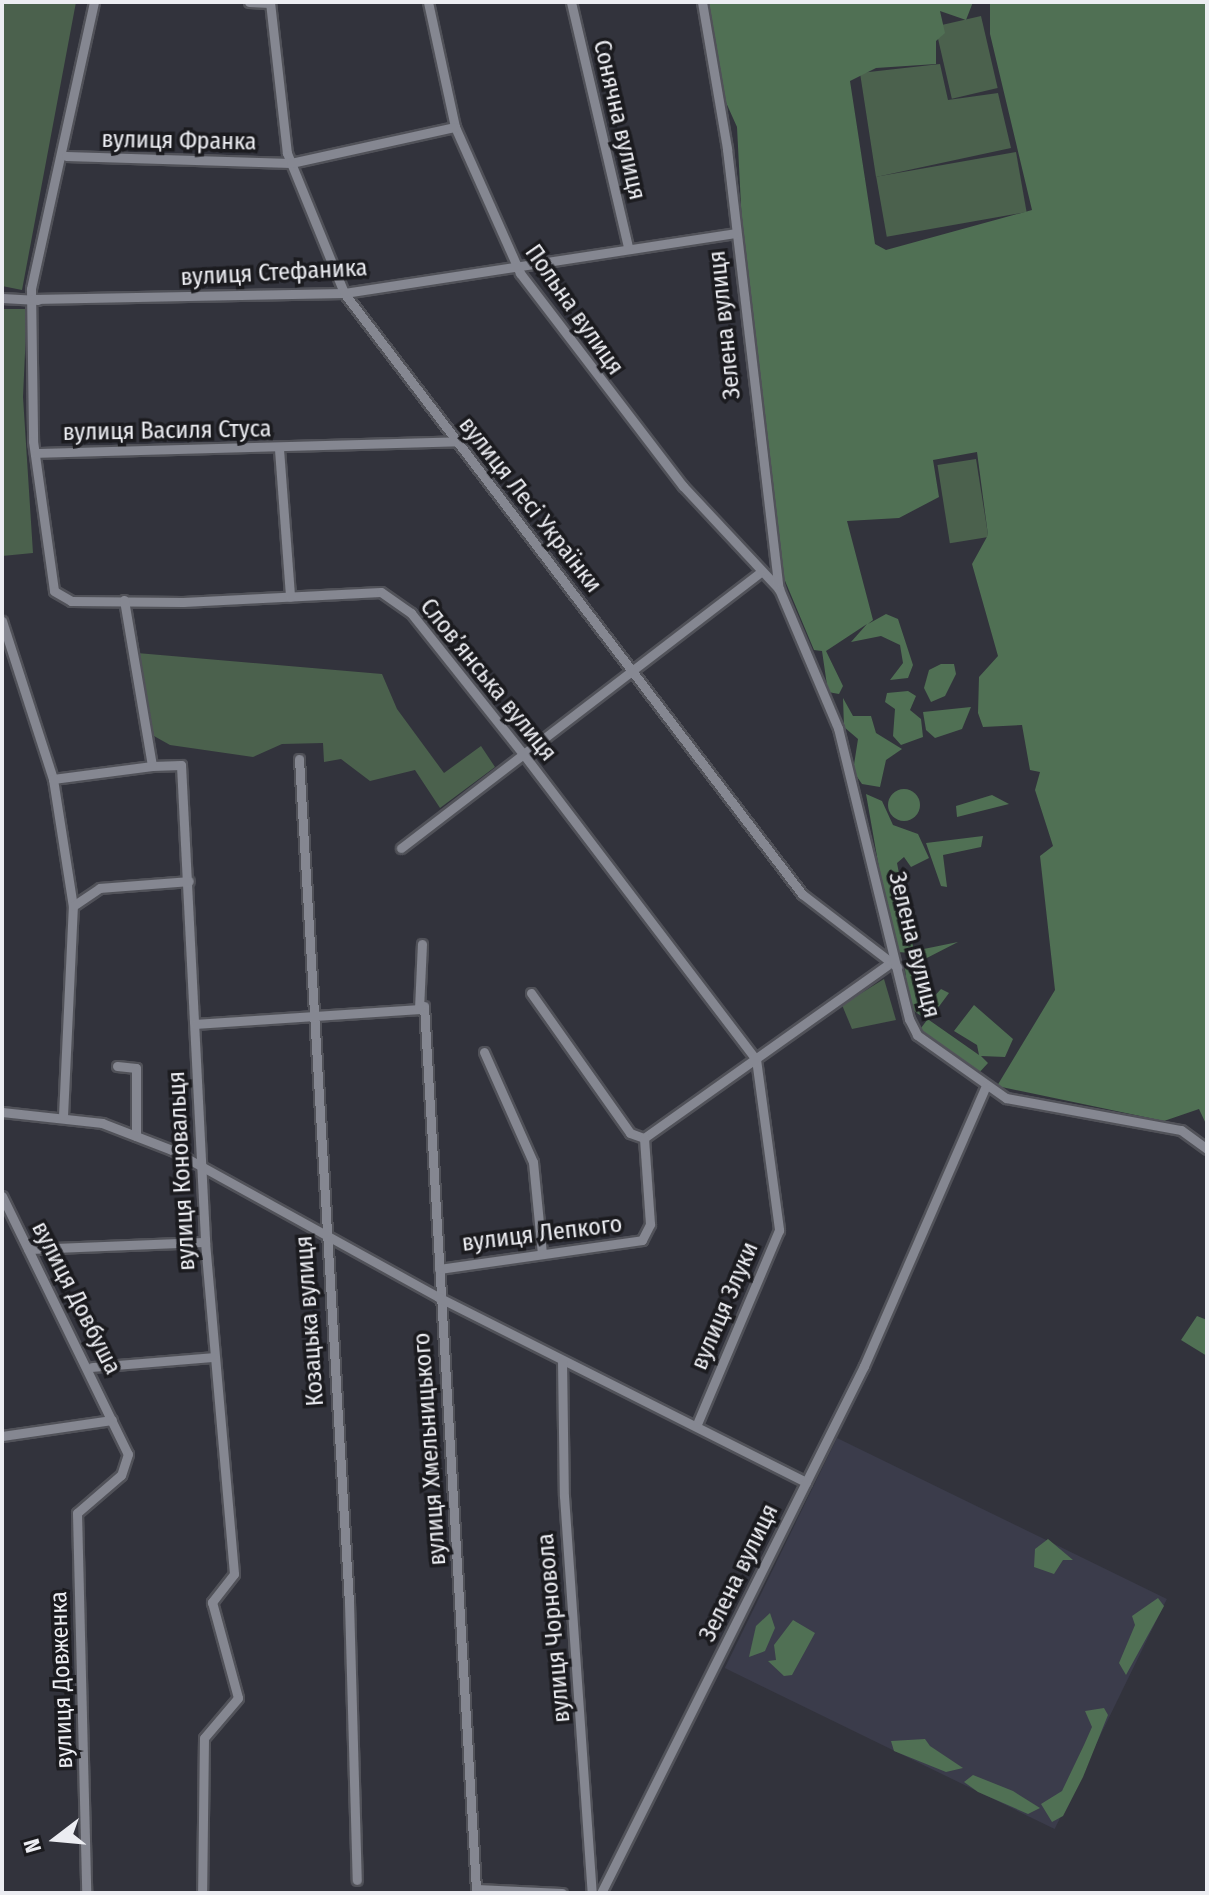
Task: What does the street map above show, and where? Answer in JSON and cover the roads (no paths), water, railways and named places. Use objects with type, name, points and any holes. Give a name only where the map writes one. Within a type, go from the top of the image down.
[{"type":"street","name":"вулиця Василя Стуса","points":[[94,2],[66,156],[33,299],[35,453],[279,449],[455,441]]},
{"type":"street","points":[[249,2],[270,3]]},
{"type":"street","name":"Польна вулиця","points":[[428,2],[455,127],[515,263],[593,376],[759,573],[779,589]]},
{"type":"street","name":"Сонячна вулиця","points":[[571,2],[628,247]]},
{"type":"street","name":"Зелена вулиця","points":[[601,1893],[806,1482],[986,1086],[917,1035],[892,966],[838,728],[779,589],[735,233],[702,2]]},
{"type":"street","name":"вулиця Лесі Українки","points":[[270,3],[291,163],[344,293],[802,894],[892,966]]},
{"type":"street","name":"вулиця Франка","points":[[66,156],[291,163],[455,127]]},
{"type":"street","name":"вулиця Стефаника","points":[[2,298],[344,293],[515,263],[735,233]]},
{"type":"street","points":[[279,449],[290,597]]},
{"type":"street","name":"Словʼянська вулиця","points":[[35,453],[54,591],[71,601],[290,597],[368,590],[394,599],[524,755],[756,1059]]},
{"type":"street","points":[[401,848],[759,573]]},
{"type":"street","points":[[53,779],[152,766],[124,600]]},
{"type":"street","points":[[2,621],[53,779],[73,906],[63,1116]]},
{"type":"street","name":"Козацька вулиця","points":[[299,759],[310,1019],[349,1602],[357,1880]]},
{"type":"street","name":"вулиця Коновальця","points":[[152,766],[181,765],[205,1242],[234,1574],[212,1602],[238,1698],[204,1738],[202,1893]]},
{"type":"street","points":[[73,906],[100,888],[189,881]]},
{"type":"street","name":"вулиця Хмельницького","points":[[422,944],[438,1297],[476,1889],[562,1893]]},
{"type":"street","points":[[531,993],[630,1133],[644,1138],[892,966]]},
{"type":"street","points":[[195,1024],[310,1019],[424,1006]]},
{"type":"street","points":[[484,1052],[533,1162],[542,1254]]},
{"type":"street","name":"вулиця Злуки","points":[[697,1424],[779,1230],[756,1059]]},
{"type":"street","points":[[117,1066],[136,1068],[136,1136]]},
{"type":"street","points":[[986,1086],[1006,1098],[1181,1130],[1207,1149]]},
{"type":"street","points":[[2,1112],[63,1116],[136,1136],[202,1165],[438,1297],[697,1424],[806,1482]]},
{"type":"street","name":"вулиця Лепкого","points":[[439,1269],[634,1244],[648,1235],[644,1138]]},
{"type":"street","name":"вулиця Довбуша","points":[[2,1196],[92,1367],[112,1420],[126,1442],[126,1467],[77,1513]]},
{"type":"street","points":[[28,1249],[205,1242]]},
{"type":"street","points":[[92,1367],[214,1357]]},
{"type":"street","name":"вулиця Чорновола","points":[[562,1360],[564,1496],[592,1893]]},
{"type":"street","points":[[2,1436],[112,1420]]},
{"type":"street","name":"вулиця Довженка","points":[[77,1513],[86,1893]]}]
